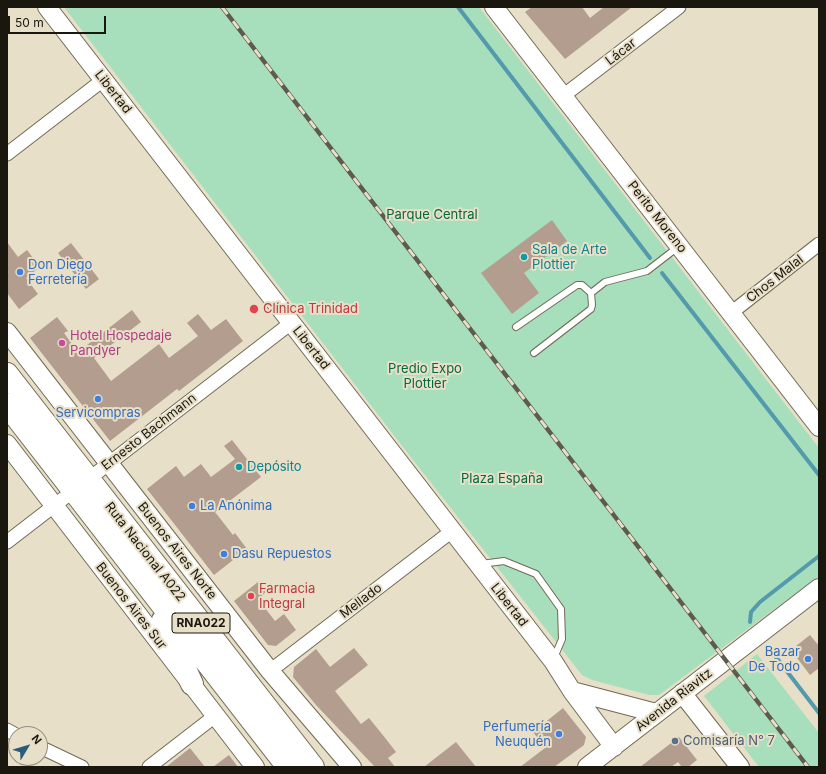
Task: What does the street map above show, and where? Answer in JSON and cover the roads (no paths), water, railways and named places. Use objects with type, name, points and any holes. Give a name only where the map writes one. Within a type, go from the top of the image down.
[{"type":"highway","name":"Ruta Nacional A022","points":[[7,374],[148,588],[288,767]]},
{"type":"highway","name":"Ruta Nacional A022","points":[[7,405],[81,485],[313,767]]},
{"type":"highway","points":[[148,588],[192,684]]},
{"type":"main road","name":"Libertad","points":[[47,7],[553,661],[572,691],[610,741]]},
{"type":"main road","name":"Perito Moreno","points":[[494,7],[819,427]]},
{"type":"main road","name":"Buenos Aires Norte","points":[[7,332],[270,671],[352,767]]},
{"type":"main road","name":"Buenos Aires Sur","points":[[7,444],[255,767]]},
{"type":"main road","name":"Avenida Riavitz","points":[[588,767],[610,741],[656,713],[819,588]]},
{"type":"main road","name":"Avenida Riavitz","points":[[760,633],[819,600]]},
{"type":"main road","points":[[572,691],[656,713]]},
{"type":"main road","points":[[682,693],[740,767]]},
{"type":"main road","points":[[610,741],[605,713],[610,706],[617,702]]},
{"type":"street","name":"Lácar","points":[[563,96],[679,7]]},
{"type":"street","points":[[7,154],[103,80]]},
{"type":"street","name":"Chos Malal","points":[[731,313],[819,244]]},
{"type":"street","name":"Ernesto Bachmann","points":[[7,542],[291,322]]},
{"type":"street","name":"Mellado","points":[[270,671],[452,531]]},
{"type":"street","points":[[149,767],[215,716]]},
{"type":"street","points":[[48,751],[82,767]]},
{"type":"lane","points":[[591,292],[605,282],[647,271],[679,246]]},
{"type":"lane","points":[[516,327],[577,285],[582,285],[591,292],[591,309],[534,353]]},
{"type":"lane","points":[[478,564],[504,562],[536,574],[561,609],[562,639],[553,661]]},
{"type":"waterway","points":[[458,7],[650,258]]},
{"type":"waterway","points":[[662,273],[819,475]]},
{"type":"waterway","points":[[750,622],[751,612],[760,602],[819,556]]},
{"type":"waterway","points":[[769,648],[819,713]]},
{"type":"railway","points":[[222,7],[808,767]]},
{"type":"place","name":"Sala de Arte Plottier","points":[[524,257]]},
{"type":"place","name":"Don Diego Ferretería","points":[[20,272]]},
{"type":"place","name":"Clínica Trinidad","points":[[254,309]]},
{"type":"place","name":"Hotel Hospedaje Pandyer","points":[[62,343]]},
{"type":"place","name":"Servicompras","points":[[98,399]]},
{"type":"place","name":"Depósito","points":[[239,467]]},
{"type":"place","name":"La Anónima","points":[[192,506]]},
{"type":"place","name":"Dasu Repuestos","points":[[224,554]]},
{"type":"place","name":"Farmacia Integral","points":[[251,596]]},
{"type":"place","name":"Bazar De Todo","points":[[808,659]]},
{"type":"place","name":"Perfumería Neuquén","points":[[559,734]]},
{"type":"place","name":"Comisaría N° 7","points":[[675,741]]},
{"type":"park label","name":"Parque Central","points":[[432,215]]},
{"type":"park label","name":"Predio Expo Plottier","points":[[425,376]]},
{"type":"park label","name":"Plaza España","points":[[502,479]]}]
